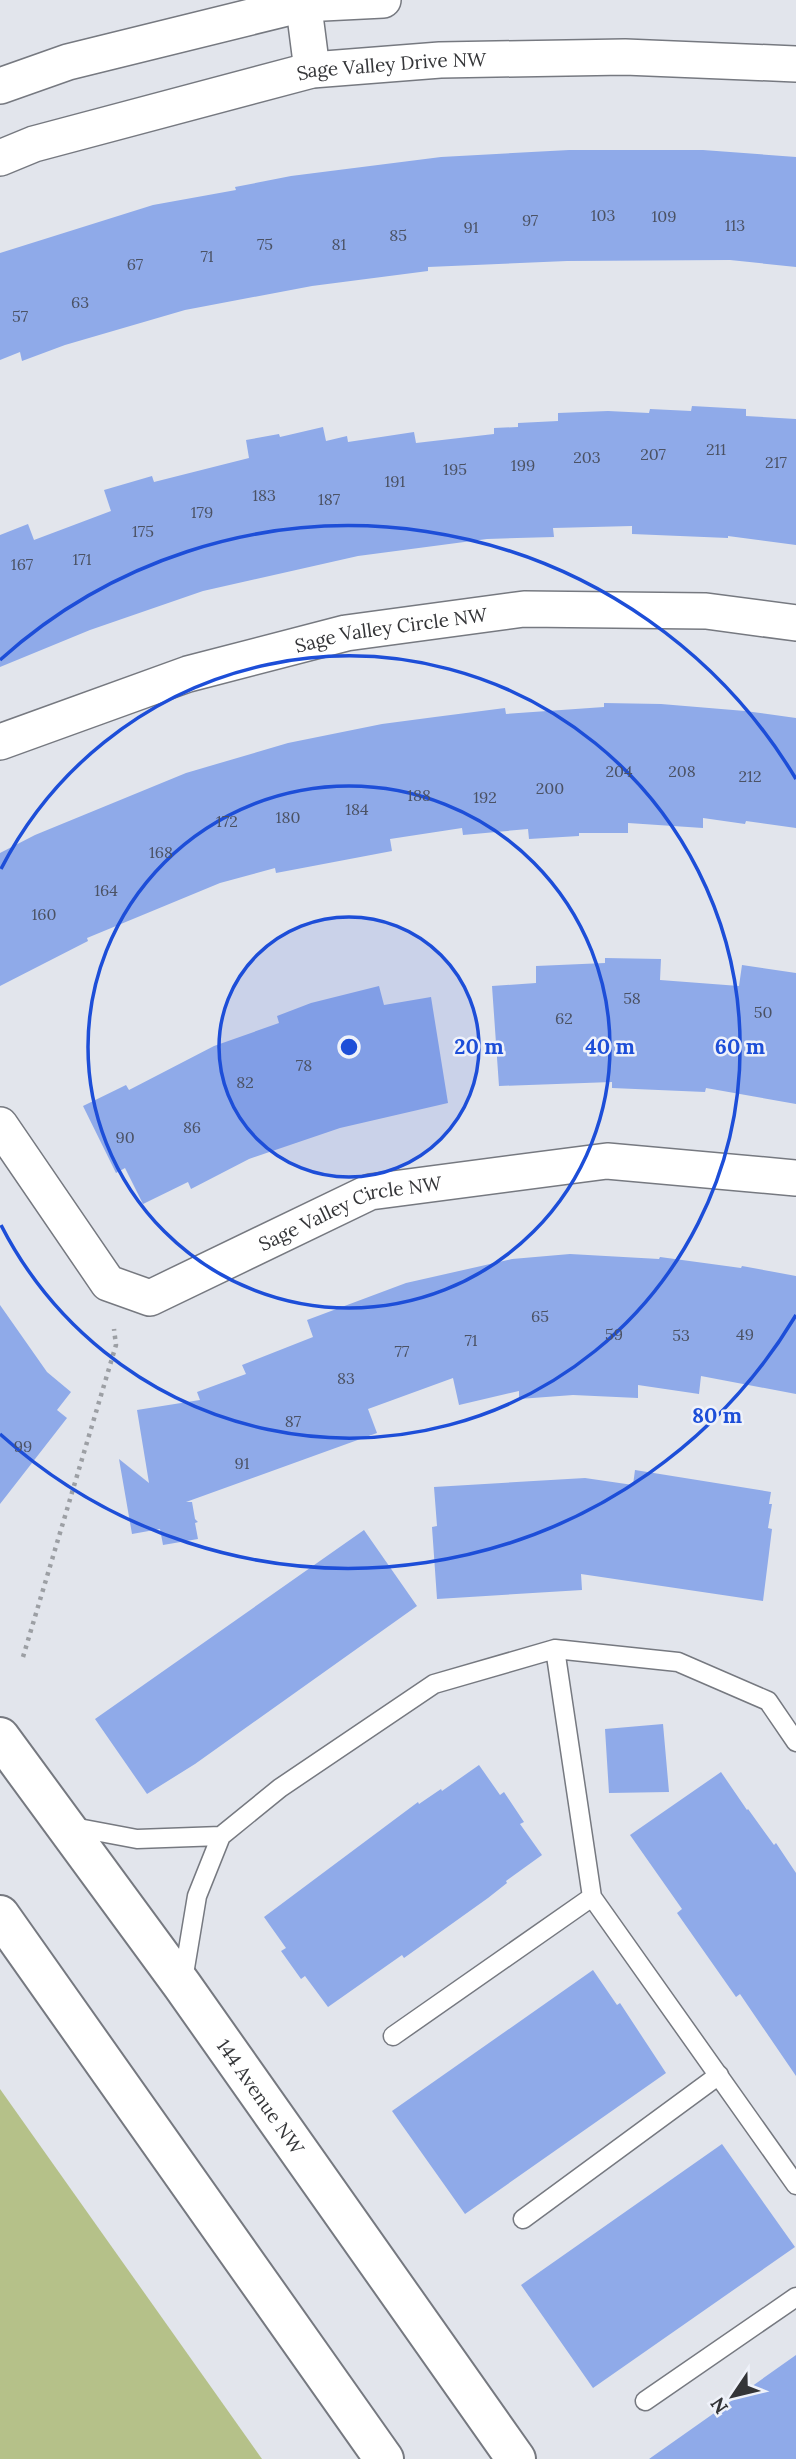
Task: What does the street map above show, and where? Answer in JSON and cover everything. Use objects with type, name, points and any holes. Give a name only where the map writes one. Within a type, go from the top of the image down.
[{"type":"main road","name":"144 Avenue NW","points":[[0,1737],[182,1984],[516,2459]]},
{"type":"main road","points":[[0,1915],[384,2459]]},
{"type":"street","points":[[0,86],[68,62],[303,2],[383,0]]},
{"type":"street","points":[[303,2],[312,70]]},
{"type":"street","name":"Sage Valley Drive NW","points":[[0,158],[34,144],[312,70],[440,60],[625,57],[796,64]]},
{"type":"street","name":"Sage Valley Circle NW","points":[[0,741],[188,674],[346,633],[524,609],[706,611],[796,623]]},
{"type":"street","points":[[0,1125],[108,1283]]},
{"type":"street","name":"Sage Valley Circle NW","points":[[108,1283],[150,1298],[370,1192],[607,1161],[796,1178]]},
{"type":"lane","points":[[182,1984],[197,1896],[221,1836],[280,1788],[434,1684],[555,1648],[678,1662],[768,1701],[796,1742]]},
{"type":"lane","points":[[555,1648],[592,1897],[796,2185]]},
{"type":"lane","points":[[63,1825],[137,1839],[221,1836]]},
{"type":"lane","points":[[393,2036],[592,1897]]},
{"type":"lane","points":[[523,2218],[719,2075]]},
{"type":"lane","points":[[645,2401],[796,2297]]},
{"type":"path","points":[[23,1657],[116,1345],[108,1283]]},
{"type":"green space","points":[[0,2089],[262,2459],[0,2459]]},
{"type":"building","points":[[569,150],[703,150],[796,157],[796,267],[730,260],[567,261],[428,267],[428,271],[312,286],[185,310],[65,345],[22,361],[20,352],[0,360],[0,253],[153,205],[236,190],[235,187],[291,176],[441,157]]},
{"type":"building","points":[[692,406],[746,409],[746,416],[796,419],[796,545],[728,536],[632,534],[632,526],[553,528],[554,537],[487,539],[358,556],[203,591],[90,630],[0,667],[0,535],[28,524],[34,540],[111,511],[104,490],[152,476],[154,482],[249,458],[246,440],[279,434],[280,437],[323,427],[326,441],[347,436],[348,442],[414,432],[416,443],[494,434],[494,428],[518,427],[518,423],[558,421],[558,413],[649,413],[650,409],[691,411]]},
{"type":"building","points":[[604,703],[661,704],[796,718],[796,828],[703,818],[703,828],[628,823],[628,833],[579,833],[579,836],[529,839],[528,829],[463,835],[462,828],[390,839],[392,851],[276,873],[275,868],[220,883],[87,938],[88,941],[0,986],[0,853],[35,835],[186,773],[288,743],[382,724],[505,708],[506,714],[604,707]]},
{"type":"building","points":[[605,958],[661,959],[660,980],[739,986],[742,965],[796,973],[796,1104],[706,1088],[705,1092],[612,1088],[612,1082],[499,1086],[492,986],[536,983],[536,966],[605,963]]},
{"type":"building","points":[[379,986],[384,1005],[431,997],[448,1103],[340,1128],[249,1159],[191,1189],[188,1182],[143,1204],[125,1168],[116,1173],[83,1106],[126,1085],[129,1090],[214,1046],[279,1023],[277,1016],[311,1003]]},
{"type":"building","points":[[570,1254],[660,1257],[742,1266],[796,1276],[796,1394],[701,1376],[699,1394],[638,1385],[638,1398],[573,1395],[519,1399],[519,1391],[459,1405],[453,1378],[368,1409],[377,1433],[186,1502],[192,1502],[198,1522],[195,1523],[198,1539],[163,1545],[160,1529],[132,1534],[119,1459],[149,1483],[137,1410],[200,1400],[197,1392],[246,1374],[242,1365],[313,1337],[307,1320],[406,1283],[512,1259]]},
{"type":"building","points":[[0,1305],[47,1372],[71,1392],[57,1410],[67,1418],[0,1504]]},
{"type":"building","points":[[635,1470],[771,1492],[768,1528],[772,1529],[763,1601],[581,1574],[582,1590],[437,1599],[432,1527],[437,1526],[434,1487],[585,1478],[633,1485]]},
{"type":"building","points":[[364,1530],[417,1606],[195,1764],[147,1794],[95,1719]]},
{"type":"building","points":[[663,1724],[669,1792],[609,1793],[605,1729]]},
{"type":"building","points":[[479,1765],[500,1795],[504,1792],[524,1822],[520,1824],[542,1855],[488,1898],[404,1958],[402,1955],[328,2007],[305,1976],[301,1979],[281,1951],[286,1948],[264,1917],[418,1802],[419,1804],[441,1789],[442,1791]]},
{"type":"building","points":[[721,1772],[796,1873],[796,2076],[740,1994],[736,1997],[677,1913],[682,1909],[630,1835]]},
{"type":"building","points":[[593,1970],[617,2005],[620,2003],[666,2073],[465,2214],[392,2111]]},
{"type":"building","points":[[722,2144],[795,2247],[593,2388],[521,2285]]},
{"type":"building","points":[[796,2355],[796,2459],[649,2459],[710,2416]]}]
